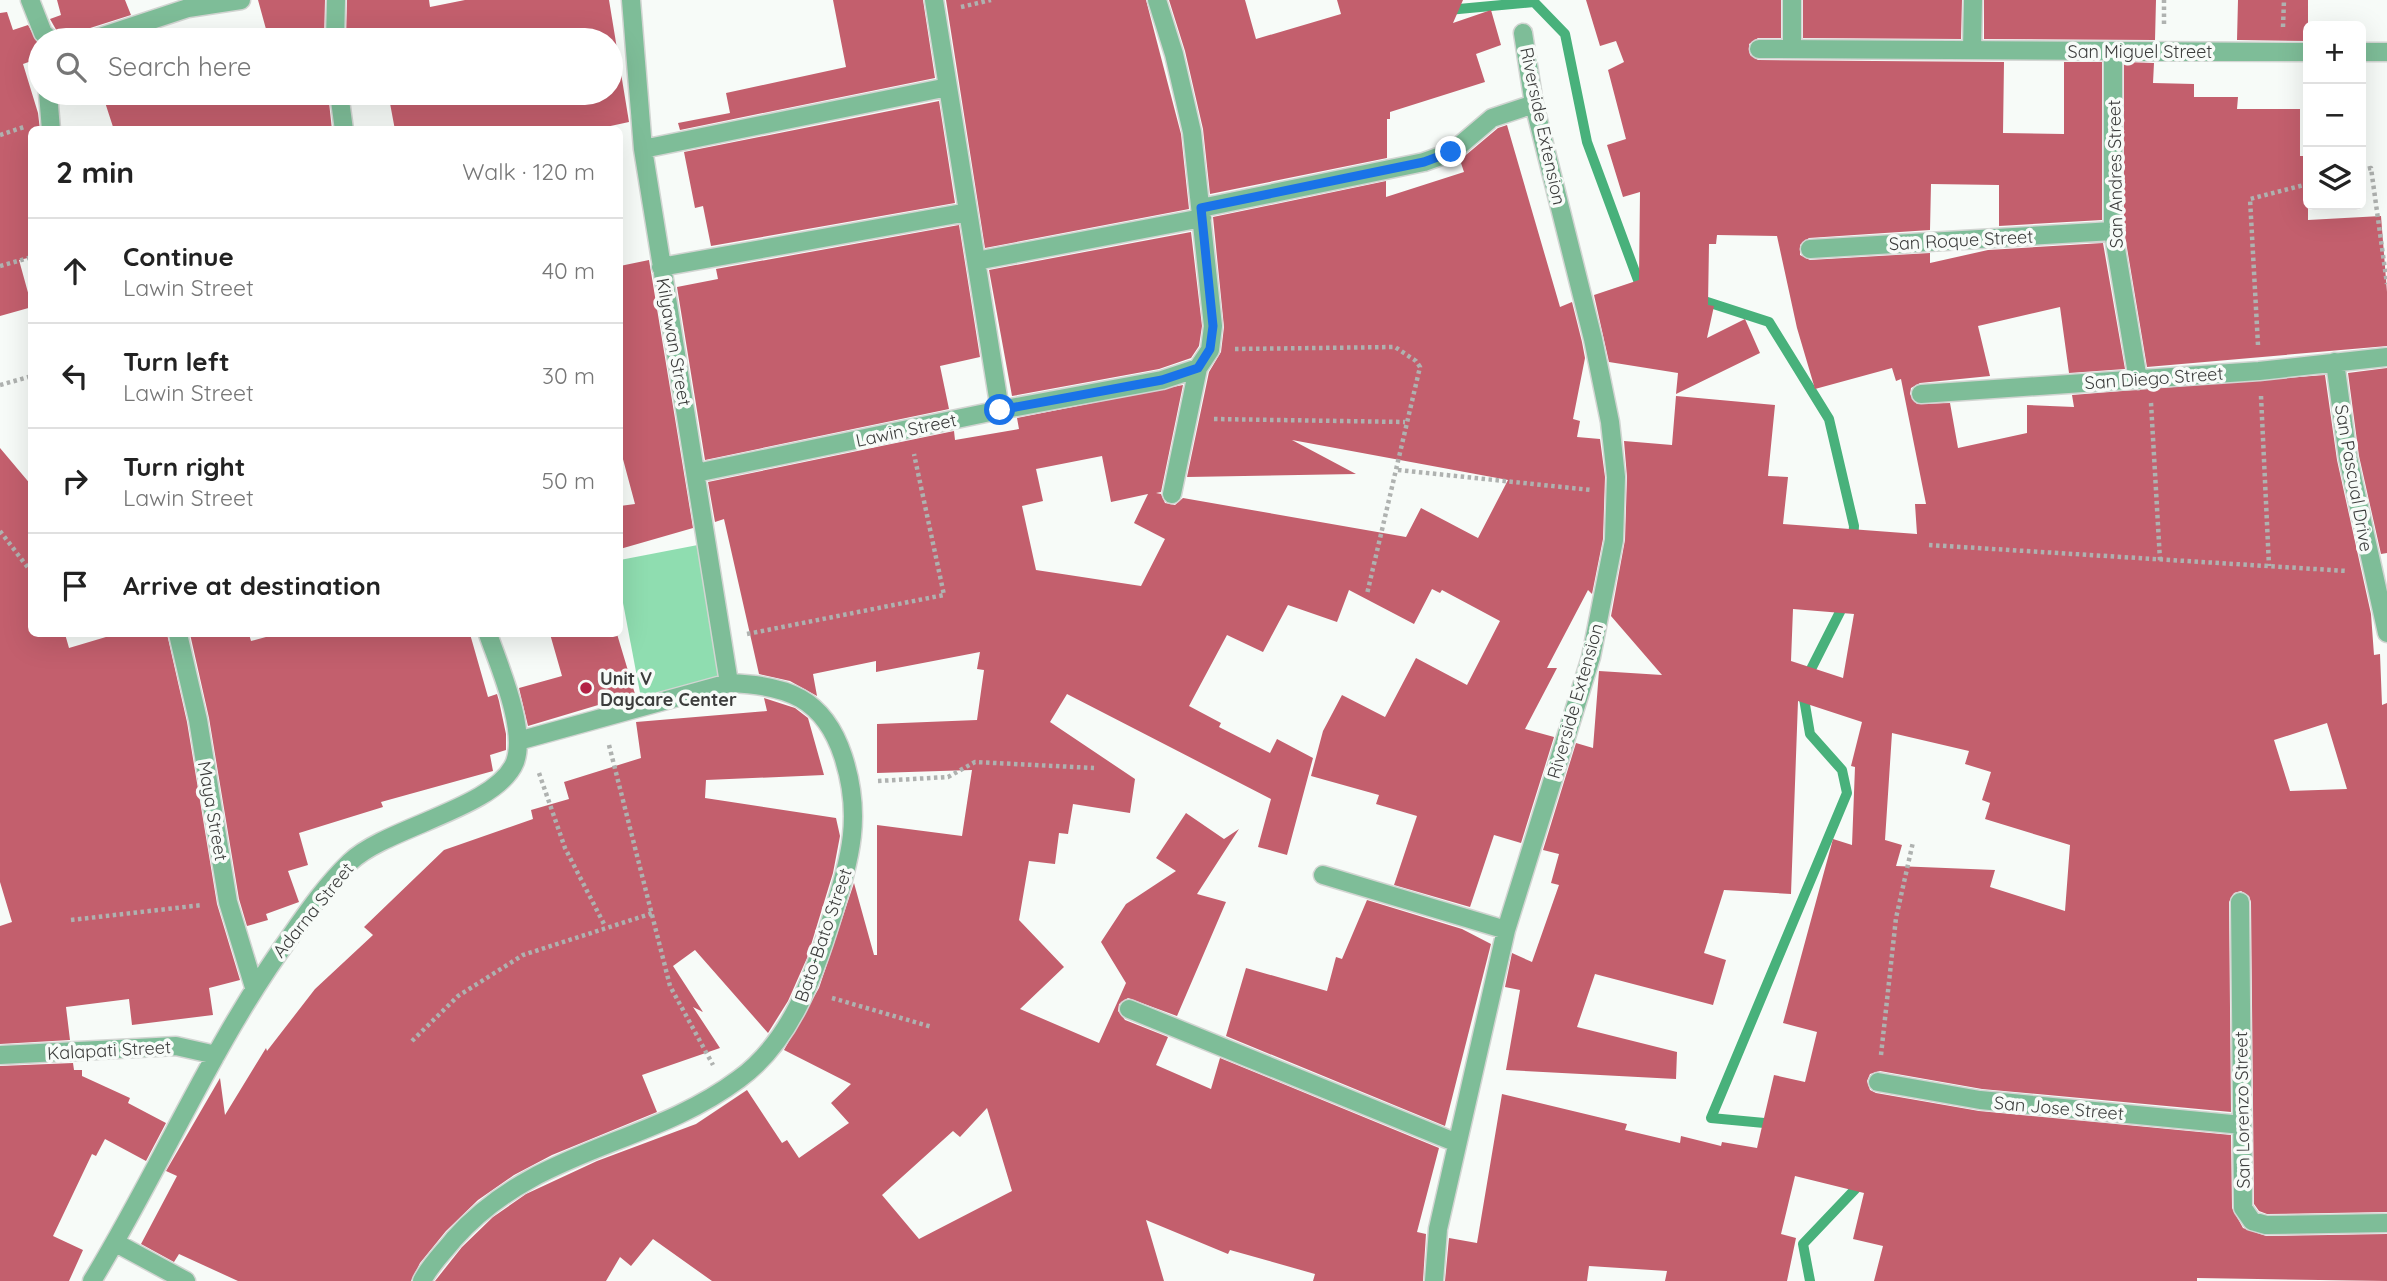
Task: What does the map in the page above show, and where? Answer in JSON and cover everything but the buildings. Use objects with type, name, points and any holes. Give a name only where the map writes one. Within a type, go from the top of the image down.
[{"type":"street","points":[[30,0],[41,28]]},
{"type":"street","points":[[123,28],[187,4],[241,0]]},
{"type":"street","points":[[335,28],[336,0]]},
{"type":"street","name":"Kilyawan Street","points":[[631,0],[643,149],[729,683]]},
{"type":"street","points":[[934,0],[1000,410]]},
{"type":"street","points":[[1157,0],[1184,95],[1201,213],[1213,326],[1210,349],[1198,368],[1172,494]]},
{"type":"street","points":[[1792,0],[1792,49]]},
{"type":"street","points":[[1972,50],[1973,0]]},
{"type":"street","name":"Riverside Extension","points":[[1434,1281],[1438,1229],[1506,930],[1591,657],[1614,540],[1616,493],[1609,422],[1593,339],[1534,104],[1523,33]]},
{"type":"street","name":"San Miguel Street","points":[[1759,49],[2303,52]]},
{"type":"street","name":"San Andres Street","points":[[2113,51],[2113,231],[2144,379]]},
{"type":"street","points":[[2366,52],[2387,52]]},
{"type":"street","points":[[643,149],[948,87]]},
{"type":"street","points":[[976,261],[1424,162],[1451,152],[1492,118],[1534,104]]},
{"type":"street","points":[[49,105],[51,126]]},
{"type":"street","points":[[341,105],[343,126]]},
{"type":"street","points":[[661,267],[968,212]]},
{"type":"street","name":"San Roque Street","points":[[1810,249],[2113,231]]},
{"type":"street","name":"San Diego Street","points":[[1921,394],[2259,371],[2387,357]]},
{"type":"street","name":"San Pascual Drive","points":[[2335,362],[2348,458],[2387,634]]},
{"type":"street","name":"Lawin Street","points":[[696,473],[1000,410],[1162,380],[1198,368]]},
{"type":"street","name":"Maya Street","points":[[179,637],[198,720],[228,902],[254,987]]},
{"type":"street","points":[[489,637],[513,713],[518,741]]},
{"type":"street","name":"Bato-Bato Street","points":[[422,1281],[428,1269],[467,1226],[541,1171],[680,1114],[741,1078],[783,1033],[807,991],[852,851],[855,818],[852,782],[834,730],[800,696],[764,684],[729,683],[518,741]]},
{"type":"street","name":"Adarna Street","points":[[92,1281],[116,1243],[254,987],[311,908],[351,860],[416,824],[474,799],[498,783],[514,763],[518,741]]},
{"type":"street","points":[[1324,875],[1506,930]]},
{"type":"street","name":"San Lorenzo Street","points":[[2240,902],[2243,1208],[2252,1221],[2266,1225],[2387,1223]]},
{"type":"street","points":[[1129,1009],[1457,1143]]},
{"type":"street","name":"Kalapati Street","points":[[0,1055],[176,1046],[216,1055]]},
{"type":"street","name":"San Jose Street","points":[[1878,1082],[1980,1100],[2242,1125]]},
{"type":"street","points":[[116,1243],[186,1281]]},
{"type":"path","points":[[2366,169],[2371,168],[2387,284]]},
{"type":"path","points":[[2269,566],[2250,199],[2303,185]]},
{"type":"path","points":[[0,266],[28,258]]},
{"type":"path","points":[[1210,349],[1395,347],[1420,367],[1405,422],[1398,470],[1367,594]]},
{"type":"path","points":[[0,386],[28,377]]},
{"type":"path","points":[[2144,379],[2160,560]]},
{"type":"path","points":[[1188,416],[1205,419],[1405,422]]},
{"type":"path","points":[[722,639],[944,595],[908,430]]},
{"type":"path","points":[[1398,470],[1616,493]]},
{"type":"path","points":[[0,531],[28,568]]},
{"type":"path","points":[[1928,545],[2372,572]]},
{"type":"path","points":[[602,717],[670,986],[725,1088]]},
{"type":"path","points":[[518,741],[534,757],[565,848],[605,926]]},
{"type":"path","points":[[852,782],[948,776],[975,762],[1094,768]]},
{"type":"path","points":[[1878,1082],[1896,918],[1913,842]]},
{"type":"path","points":[[71,920],[228,902]]},
{"type":"path","points":[[412,1041],[458,996],[523,955],[605,926],[653,913]]},
{"type":"path","points":[[807,991],[932,1027]]},
{"type":"green space","points":[[703,544],[730,681],[641,698],[623,603],[623,559]]},
{"type":"waterway","points":[[1448,10],[1534,2],[1565,34],[1587,142],[1638,280],[1650,284]]},
{"type":"waterway","points":[[1695,298],[1769,322],[1829,419],[1854,526],[1853,541]]},
{"type":"waterway","points":[[1775,1124],[1711,1118],[1847,793],[1842,770],[1810,734],[1802,687],[1845,602]]},
{"type":"waterway","points":[[1810,1281],[1803,1244],[1862,1182]]},
{"type":"place","name":"Unit V Daycare Center","points":[[586,688]]},
{"type":"route","points":[[1000,410],[1182,376],[1198,368],[1210,349],[1213,326],[1201,208],[1424,162],[1451,152]]}]
